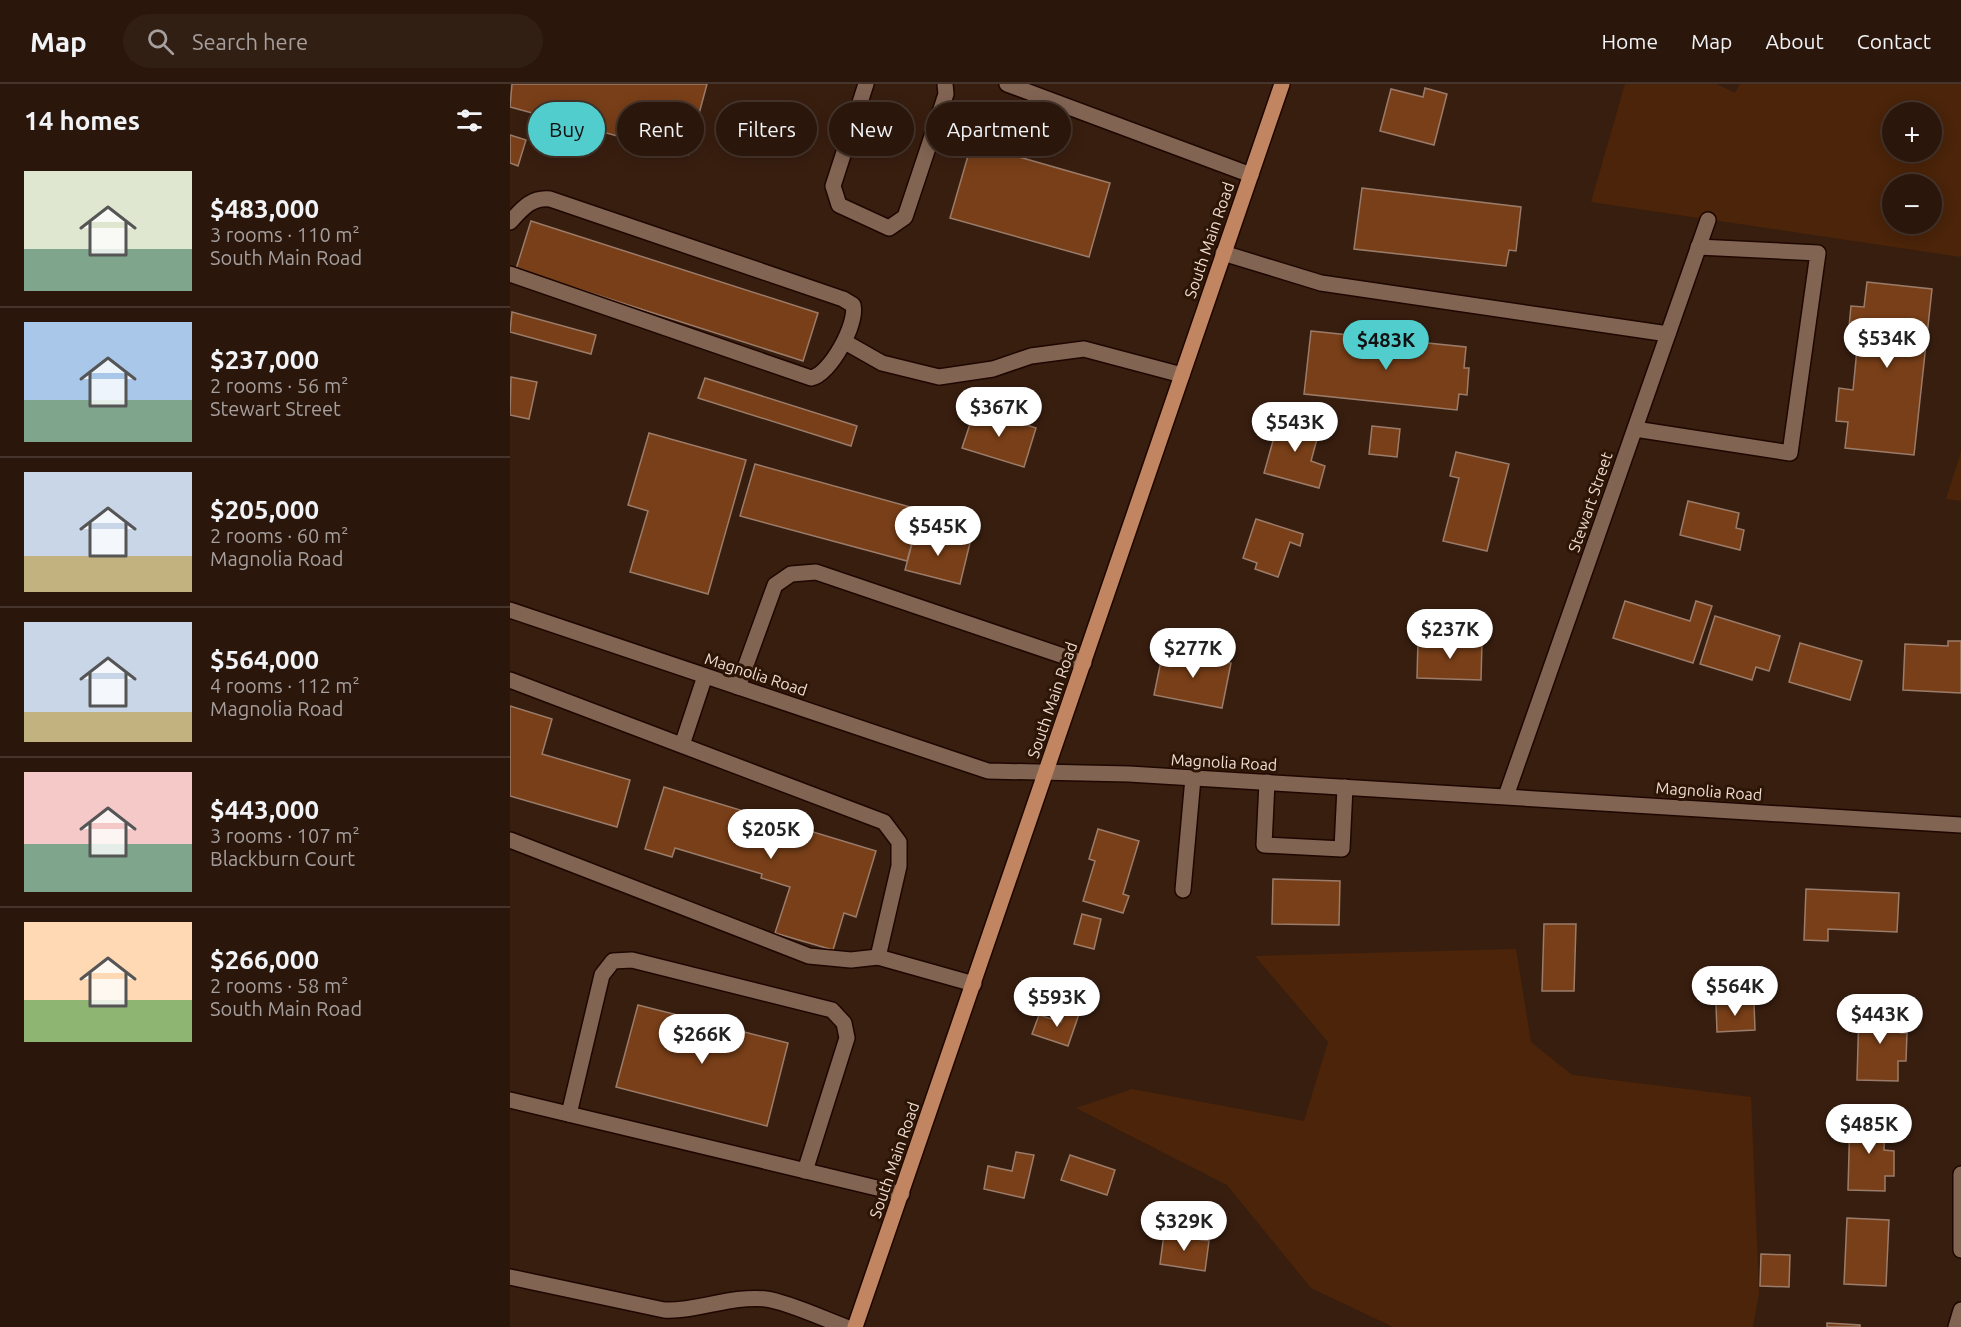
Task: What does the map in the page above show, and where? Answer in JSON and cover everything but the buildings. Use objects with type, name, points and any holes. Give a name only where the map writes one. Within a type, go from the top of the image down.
[{"type":"main road","name":"South Main Road","points":[[855,1327],[1282,84]]},
{"type":"street","points":[[866,84],[834,186],[839,205],[889,228],[905,217],[946,94],[945,84]]},
{"type":"street","points":[[1007,84],[1251,175]]},
{"type":"street","points":[[510,222],[526,205],[539,198],[550,199],[843,299],[853,305],[855,313],[845,342],[820,375],[811,378],[510,274]]},
{"type":"street","name":"Stewart Street","points":[[1506,796],[1708,220]]},
{"type":"street","points":[[1635,429],[1790,453],[1818,254],[1698,247]]},
{"type":"street","points":[[1223,253],[1321,283],[1668,334]]},
{"type":"street","points":[[845,342],[882,363],[939,377],[993,369],[1031,356],[1084,349],[1182,375]]},
{"type":"street","points":[[738,687],[775,585],[791,574],[816,572],[1084,663]]},
{"type":"street","name":"Magnolia Road","points":[[510,610],[988,771],[1129,774],[1961,825]]},
{"type":"street","points":[[682,745],[705,676]]},
{"type":"street","points":[[510,680],[884,822],[899,842],[899,866],[879,957]]},
{"type":"street","points":[[1183,890],[1193,778]]},
{"type":"street","points":[[1267,782],[1264,845],[1342,849],[1345,787]]},
{"type":"street","points":[[510,840],[809,956],[851,960],[879,957],[974,984]]},
{"type":"street","points":[[569,1114],[602,975],[613,961],[632,960],[832,1010],[844,1023],[847,1038],[805,1171]]},
{"type":"street","points":[[510,1100],[902,1194]]},
{"type":"street","points":[[1961,1174],[1961,1248]]},
{"type":"street","points":[[510,1276],[664,1310],[682,1311],[694,1306],[723,1301],[767,1299],[846,1327]]},
{"type":"street","points":[[1956,1327],[1961,1310]]},
{"type":"shaded area","points":[[1625,84],[1717,84],[1735,93],[1740,84],[1961,84],[1961,257],[1591,202]]},
{"type":"shaded area","points":[[1961,452],[1961,501],[1946,499]]},
{"type":"shaded area","points":[[1516,949],[1531,1042],[1572,1075],[1751,1097],[1759,1293],[1753,1327],[1393,1327],[1311,1288],[1227,1185],[1076,1108],[1132,1089],[1304,1121],[1328,1042],[1255,956]]}]
